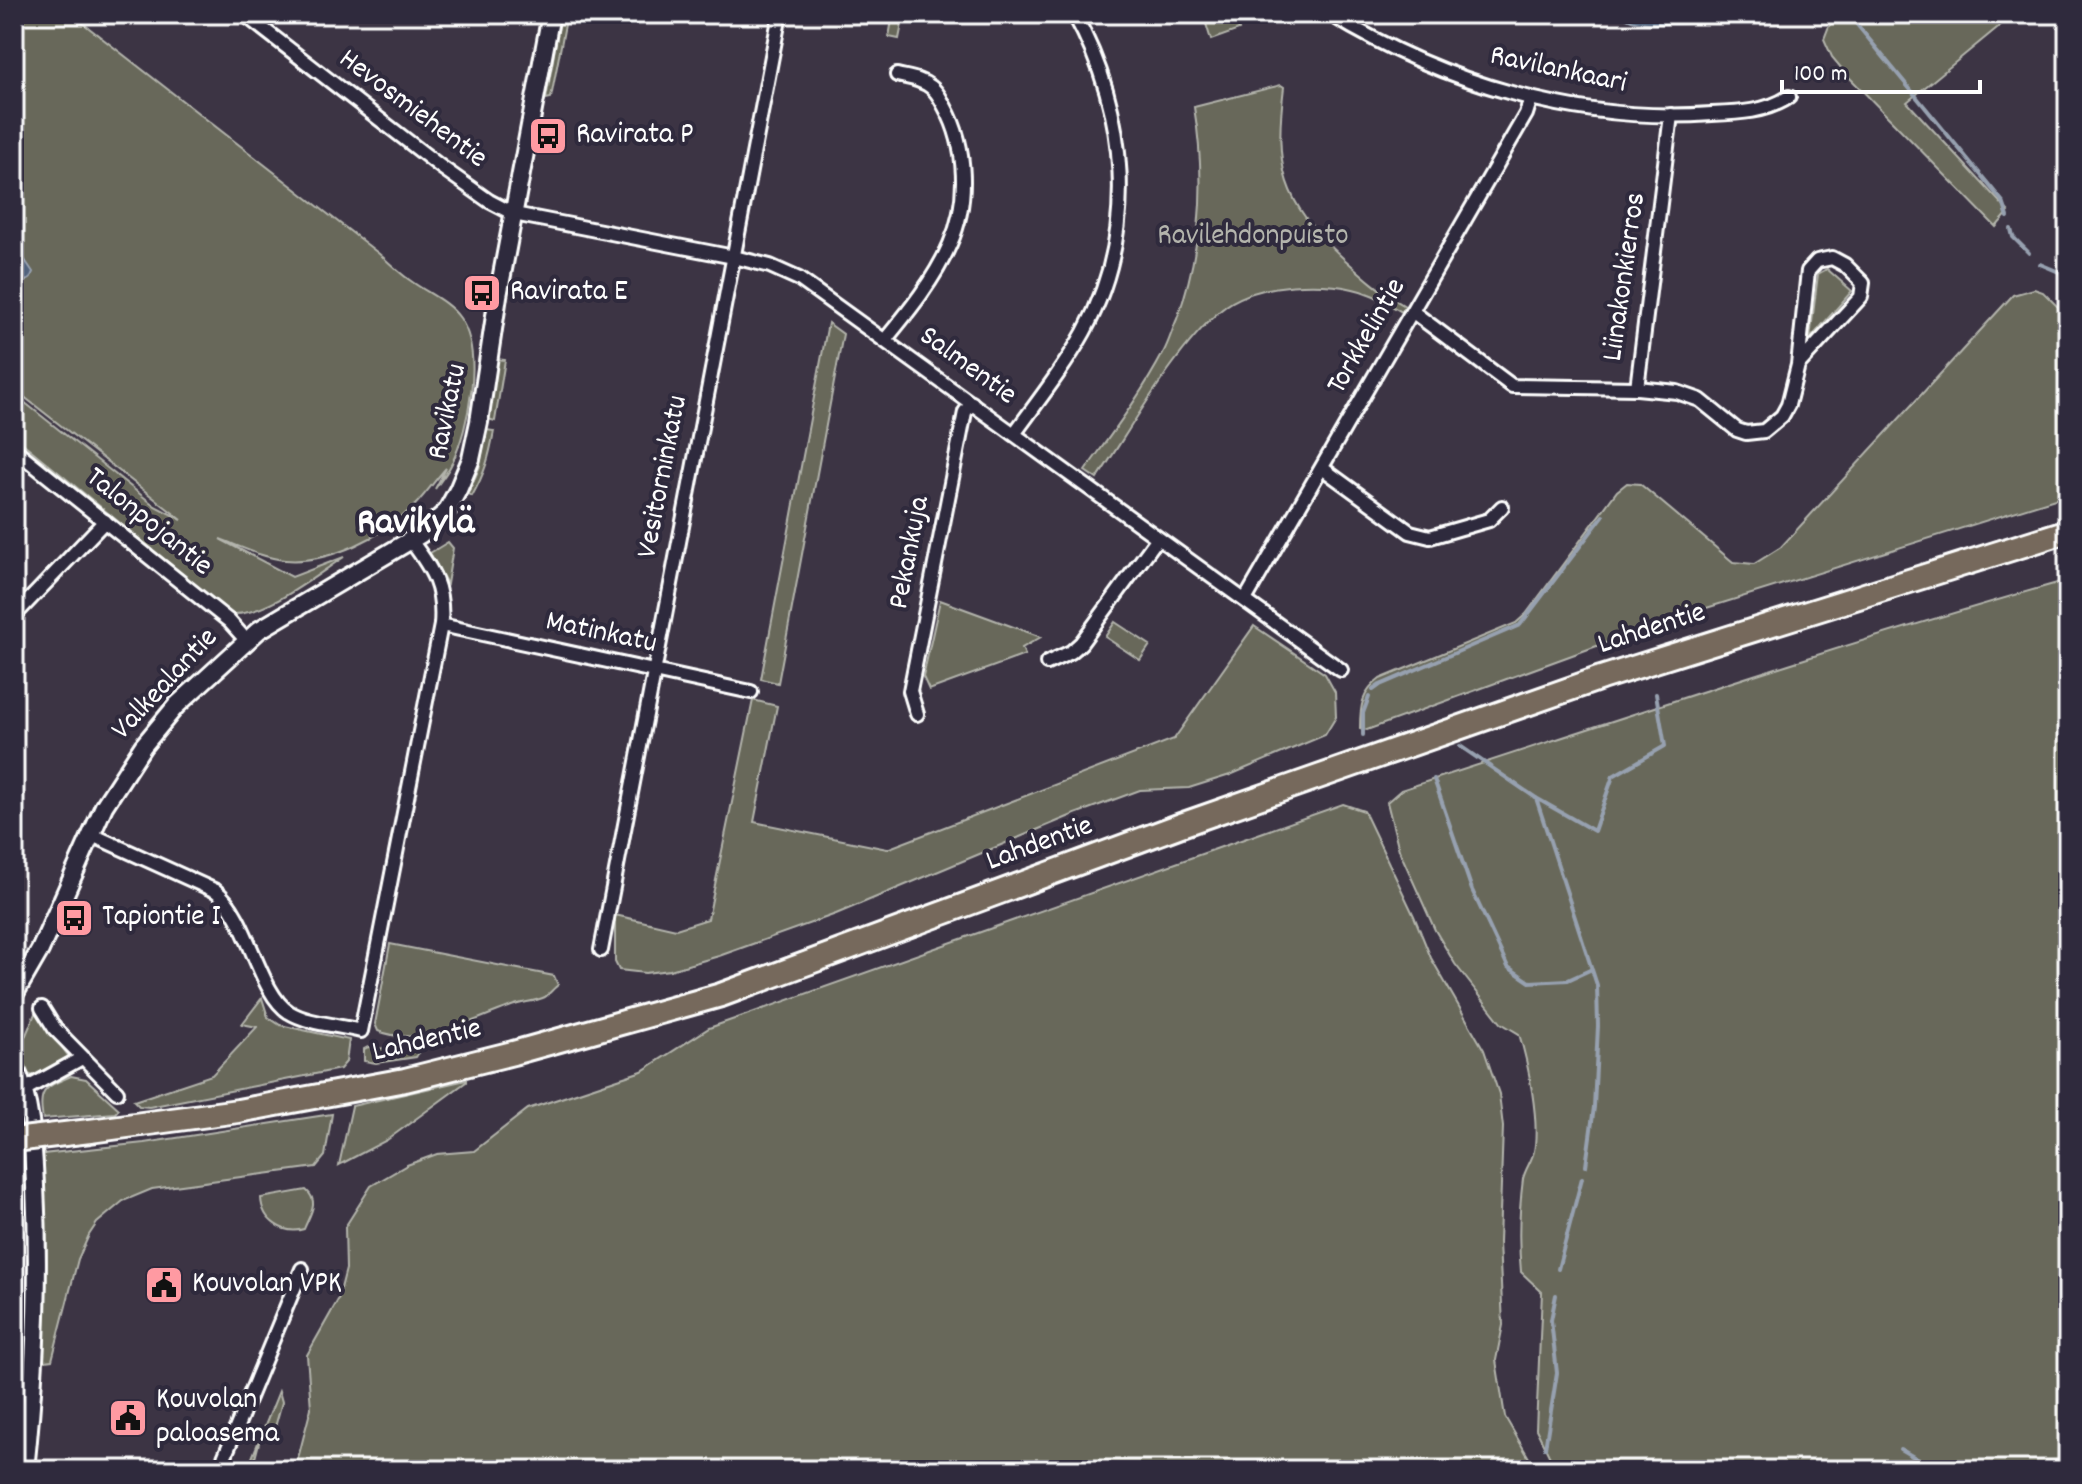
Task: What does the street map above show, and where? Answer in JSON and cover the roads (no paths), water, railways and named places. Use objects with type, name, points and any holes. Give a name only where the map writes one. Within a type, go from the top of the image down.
[{"type":"highway","name":"Lahdentie","points":[[14,1140],[238,1111],[405,1080],[721,995],[1181,825],[1601,678],[2068,531]]},
{"type":"street","name":"Hevosmiehentie","points":[[244,14],[441,167],[489,201],[514,214]]},
{"type":"street","points":[[259,26],[269,14]]},
{"type":"street","name":"Ravikatu","points":[[411,541],[446,512],[471,459],[551,14]]},
{"type":"street","name":"Vesitorninkatu","points":[[601,950],[780,14]]},
{"type":"street","points":[[1014,434],[1074,348],[1092,315],[1110,259],[1119,217],[1120,168],[1114,116],[1101,69],[1074,14]]},
{"type":"street","name":"Ravilankaari","points":[[1330,14],[1420,62],[1531,98],[1628,113],[1671,115],[1748,112],[1789,97]]},
{"type":"street","points":[[885,340],[942,262],[958,222],[962,198],[960,154],[950,116],[933,88],[919,80],[897,75]]},
{"type":"street","name":"Torkkelintie","points":[[1245,600],[1526,114],[1531,98]]},
{"type":"street","name":"Liinakonkierros","points":[[1413,312],[1512,386],[1637,388],[1672,131],[1671,115]]},
{"type":"street","name":"Salmentie","points":[[514,214],[734,257],[789,273],[1341,670]]},
{"type":"street","points":[[1637,388],[1691,395],[1737,430],[1754,433],[1772,426],[1788,405],[1798,365],[1808,271],[1817,261],[1832,258],[1858,276],[1863,283],[1861,297],[1798,365]]},
{"type":"street","name":"Pekankuja","points":[[917,714],[910,691],[965,412],[972,403]]},
{"type":"street","name":"Talonpojantie","points":[[14,449],[229,621],[246,640]]},
{"type":"street","points":[[1322,468],[1410,532],[1419,535],[1430,537],[1489,520],[1502,507]]},
{"type":"street","points":[[14,616],[105,521]]},
{"type":"street","points":[[1047,663],[1071,652],[1081,643],[1157,539]]},
{"type":"street","points":[[90,834],[216,891],[230,905],[270,988],[285,1010],[302,1018],[361,1031],[441,625],[438,582],[411,541]]},
{"type":"street","name":"Valkealantie","points":[[14,995],[43,942],[90,834],[117,783],[143,746],[198,684],[246,640],[280,616],[411,541]]},
{"type":"street","name":"Matinkatu","points":[[441,625],[751,692]]},
{"type":"street","name":"Valkealantie","points":[[14,972],[29,961],[43,942]]},
{"type":"street","points":[[42,1008],[55,1029],[117,1092]]},
{"type":"street","points":[[24,1090],[82,1058]]},
{"type":"street","points":[[14,1065],[24,1090],[31,1125],[37,1253],[33,1379],[25,1470]]},
{"type":"street","points":[[219,1470],[302,1269]]},
{"type":"water","points":[[1622,14],[1736,14],[1694,22],[1659,24],[1630,19]]},
{"type":"water","points":[[14,244],[33,272],[26,281],[14,277]]},
{"type":"waterway","points":[[1789,17],[1799,14]]},
{"type":"waterway","points":[[1848,14],[1854,21],[1864,14]]},
{"type":"waterway","points":[[1854,21],[2003,202],[2008,217]]},
{"type":"waterway","points":[[2011,229],[2013,237],[2029,253]]},
{"type":"waterway","points":[[2040,264],[2059,272],[2068,281]]},
{"type":"waterway","points":[[1373,690],[1520,625],[1603,516]]},
{"type":"waterway","points":[[1460,746],[1536,798],[1594,831],[1613,776],[1665,746],[1656,694]]},
{"type":"waterway","points":[[1363,735],[1363,713],[1369,697]]},
{"type":"waterway","points":[[1434,779],[1472,890],[1508,967],[1530,982],[1568,980],[1592,969]]},
{"type":"waterway","points":[[1536,798],[1597,985],[1594,1107],[1586,1166]]},
{"type":"waterway","points":[[1558,1269],[1582,1178]]},
{"type":"waterway","points":[[1545,1448],[1557,1373],[1551,1320],[1556,1295]]},
{"type":"waterway","points":[[1900,1449],[1936,1470]]},
{"type":"place","name":"Ravirata P","points":[[548,136]]},
{"type":"place","name":"Ravirata E","points":[[482,293]]},
{"type":"place","name":"Tapiontie I","points":[[74,918]]},
{"type":"place","name":"Kouvolan VPK","points":[[164,1285]]},
{"type":"place","name":"Kouvolan paloasema","points":[[128,1418]]},
{"type":"district","name":"Ravikylä","points":[[416,524]]},
{"type":"park label","name":"Ravilehdonpuisto","points":[[1253,237]]}]
